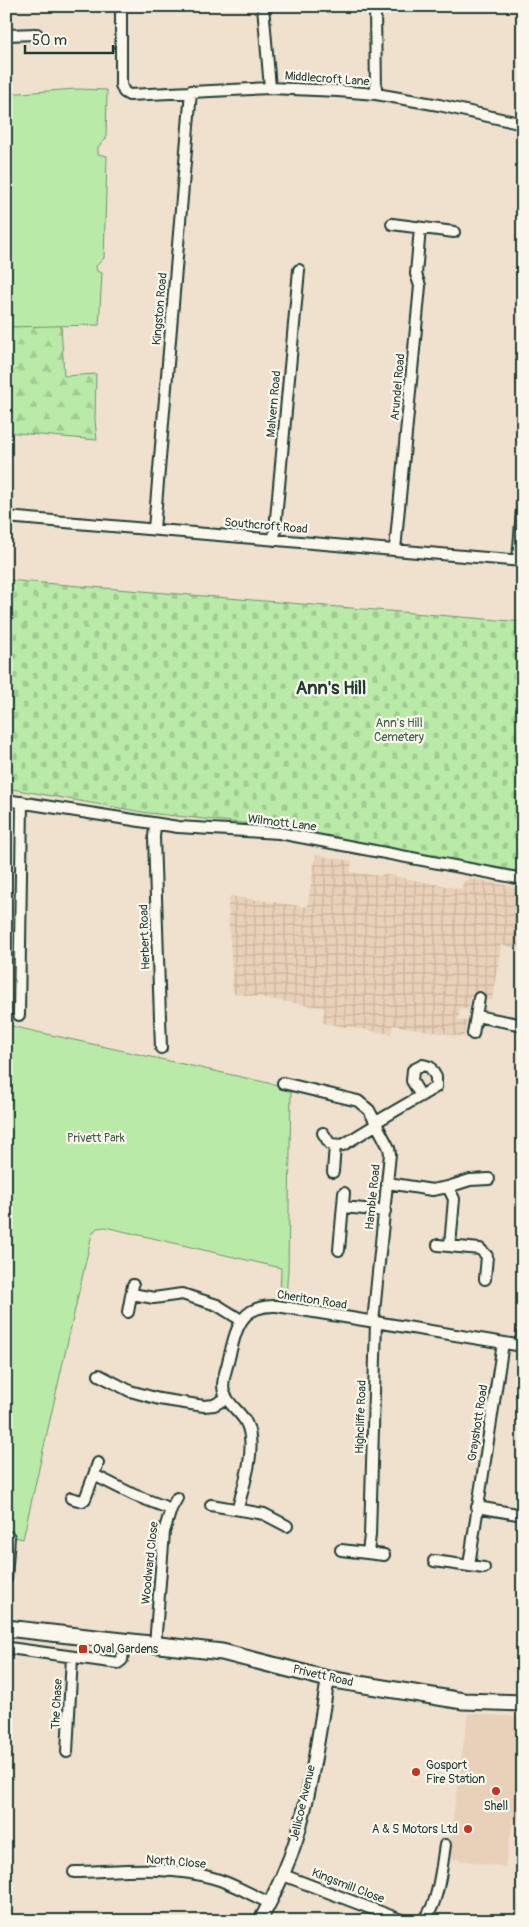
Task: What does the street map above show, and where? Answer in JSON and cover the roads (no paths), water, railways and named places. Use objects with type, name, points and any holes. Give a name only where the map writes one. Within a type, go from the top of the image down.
[{"type":"main road","name":"Privett Road","points":[[6,1628],[222,1652],[328,1679],[463,1701],[523,1703]]},
{"type":"street","name":"Middlecroft Lane","points":[[121,6],[121,85],[127,94],[270,88],[376,94],[439,105],[523,124]]},
{"type":"street","points":[[264,6],[270,88]]},
{"type":"street","points":[[375,6],[376,94]]},
{"type":"street","points":[[6,35],[37,34]]},
{"type":"street","name":"Kingston Road","points":[[154,529],[191,91]]},
{"type":"street","points":[[392,224],[454,232]]},
{"type":"street","name":"Arundel Road","points":[[395,550],[420,286],[416,274],[420,228]]},
{"type":"street","name":"Malvern Road","points":[[274,540],[299,270]]},
{"type":"street","points":[[520,561],[523,496]]},
{"type":"street","name":"Southcroft Road","points":[[6,517],[520,561]]},
{"type":"street","name":"Wilmott Lane","points":[[6,800],[155,825],[279,833],[523,879]]},
{"type":"street","points":[[19,1015],[22,802]]},
{"type":"street","name":"Herbert Road","points":[[155,825],[161,1048]]},
{"type":"street","points":[[473,1034],[479,998]]},
{"type":"street","points":[[476,1016],[523,1025]]},
{"type":"street","name":"Hamble Road","points":[[283,1083],[358,1101],[369,1110],[377,1123],[390,1154],[374,1322]]},
{"type":"street","points":[[323,1133],[330,1144],[343,1145],[421,1096]]},
{"type":"street","points":[[333,1172],[336,1145]]},
{"type":"street","points":[[388,1183],[432,1190],[470,1180],[489,1180]]},
{"type":"street","points":[[448,1187],[454,1199],[450,1246]]},
{"type":"street","points":[[339,1250],[344,1193]]},
{"type":"street","points":[[343,1206],[385,1211]]},
{"type":"street","points":[[438,1245],[480,1249],[488,1256],[485,1279]]},
{"type":"street","points":[[128,1312],[133,1290],[154,1298],[182,1294],[217,1305],[241,1320],[235,1334],[223,1390],[227,1398],[246,1420],[250,1437],[249,1459],[238,1508]]},
{"type":"street","name":"Cheriton Road","points":[[241,1320],[256,1308],[267,1306],[522,1346]]},
{"type":"street","name":"Highcliffe Road","points":[[368,1553],[371,1512],[374,1322]]},
{"type":"street","points":[[522,1346],[523,1329]]},
{"type":"street","name":"Grayshott Road","points":[[469,1565],[503,1343]]},
{"type":"street","points":[[99,1375],[130,1391],[159,1399],[204,1406],[214,1405],[227,1398]]},
{"type":"street","points":[[71,1498],[82,1501],[85,1499],[98,1463]]},
{"type":"street","name":"Woodward Close","points":[[94,1475],[134,1495],[171,1509],[164,1532],[155,1644]]},
{"type":"street","points":[[171,1509],[177,1498]]},
{"type":"street","points":[[211,1504],[264,1514],[287,1526]]},
{"type":"street","points":[[477,1506],[523,1514]]},
{"type":"street","points":[[6,1579],[9,1537]]},
{"type":"street","points":[[341,1550],[384,1555]]},
{"type":"street","points":[[434,1561],[484,1568]]},
{"type":"street","points":[[9,1648],[119,1663],[122,1660],[124,1642]]},
{"type":"street","name":"The Chase","points":[[66,1752],[72,1657]]},
{"type":"street","name":"Jellicoe Avenue","points":[[260,1921],[283,1875],[296,1838],[308,1790],[328,1679]]},
{"type":"street","points":[[421,1921],[429,1914],[433,1905],[445,1845]]},
{"type":"street","name":"North Close","points":[[74,1872],[157,1870],[188,1873],[214,1878],[270,1903]]},
{"type":"street","name":"Kingsmill Close","points":[[283,1875],[404,1921]]},
{"type":"place","name":"Oval Gardens","points":[[83,1649]]},
{"type":"place","name":"Gosport Fire Station","points":[[416,1772]]},
{"type":"place","name":"Shell","points":[[496,1791]]},
{"type":"place","name":"A & S Motors Ltd","points":[[468,1829]]},
{"type":"district","name":"Ann's Hill","points":[[331,688]]},
{"type":"park label","name":"Ann's Hill Cemetery","points":[[399,730]]},
{"type":"park label","name":"Privett Park","points":[[96,1138]]}]
